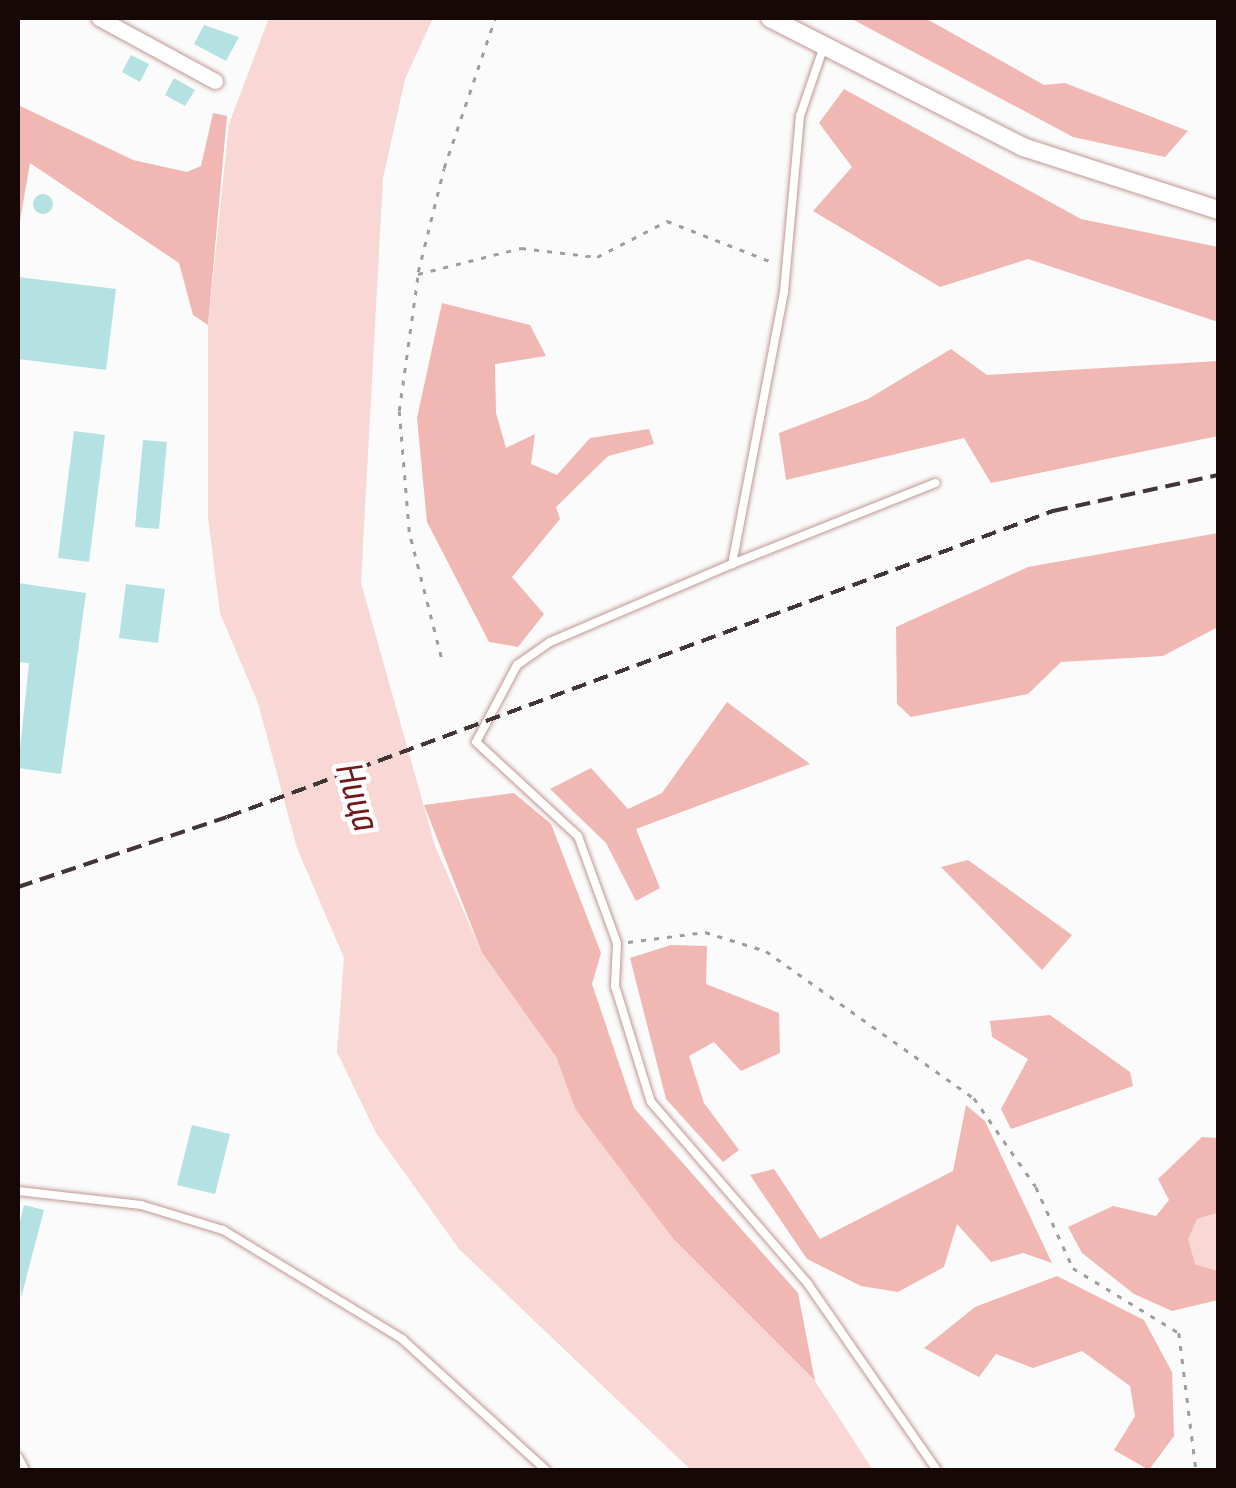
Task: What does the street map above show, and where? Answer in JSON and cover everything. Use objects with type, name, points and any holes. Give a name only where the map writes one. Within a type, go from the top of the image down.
[{"type":"street","points":[[98,18],[128,26],[215,81]]},
{"type":"street","points":[[770,18],[1023,146],[1104,178],[1218,210]]},
{"type":"lane","points":[[732,564],[786,267],[800,116],[824,46]]},
{"type":"lane","points":[[936,484],[732,564],[539,650],[517,665],[476,742],[578,836],[617,943],[615,986],[651,1102],[808,1284],[938,1470]]},
{"type":"lane","points":[[18,1190],[142,1205],[223,1230],[402,1339],[546,1470]]},
{"type":"lane","points":[[18,1457],[25,1470]]},
{"type":"path","points":[[441,657],[409,532],[399,411],[418,274],[444,168],[495,18]]},
{"type":"path","points":[[418,274],[522,248],[597,256],[667,221],[786,267]]},
{"type":"path","points":[[617,943],[705,932],[766,951],[974,1098],[1036,1186],[1073,1268],[1179,1332],[1196,1470]]},
{"type":"shaded area","points":[[850,18],[925,18],[1044,85],[1065,83],[1188,131],[1165,157],[1073,137]]},
{"type":"shaded area","points":[[844,89],[1081,219],[1218,247],[1218,322],[1028,259],[940,287],[813,211],[852,167],[819,123]]},
{"type":"shaded area","points":[[18,105],[133,160],[187,172],[201,166],[213,113],[227,116],[208,325],[193,315],[179,263],[30,163],[18,232]]},
{"type":"shaded area","points":[[442,303],[530,325],[546,356],[495,364],[496,413],[506,448],[535,434],[531,464],[557,475],[590,438],[649,429],[654,444],[608,456],[556,507],[560,519],[512,577],[544,614],[518,647],[489,642],[427,522],[417,418]]},
{"type":"shaded area","points":[[951,349],[987,375],[1218,361],[1218,436],[991,483],[964,438],[786,480],[779,433],[868,399]]},
{"type":"shaded area","points":[[1218,533],[1218,627],[1163,656],[1061,662],[1028,694],[911,717],[897,704],[896,627],[1028,567]]},
{"type":"shaded area","points":[[727,702],[810,764],[636,829],[660,888],[636,901],[606,843],[550,789],[591,768],[628,809],[662,793]]},
{"type":"shaded area","points":[[514,793],[551,824],[601,953],[592,984],[634,1108],[798,1293],[815,1381],[674,1240],[575,1109],[556,1057],[482,953],[424,805]]},
{"type":"shaded area","points":[[968,860],[1072,935],[1042,970],[941,867]]},
{"type":"shaded area","points":[[671,945],[707,946],[706,984],[779,1013],[780,1053],[741,1071],[714,1042],[689,1056],[704,1103],[739,1150],[723,1162],[666,1099],[630,958]]},
{"type":"shaded area","points":[[1050,1015],[1130,1072],[1133,1086],[1011,1129],[1001,1109],[1028,1059],[992,1037],[990,1021]]},
{"type":"shaded area","points":[[966,1105],[985,1121],[1052,1263],[1023,1253],[991,1262],[957,1224],[944,1267],[898,1292],[861,1286],[807,1259],[750,1175],[774,1169],[820,1239],[953,1171]]},
{"type":"shaded area","points":[[1202,1137],[1218,1138],[1218,1213],[1197,1219],[1195,1264],[1218,1271],[1218,1300],[1172,1311],[1134,1294],[1082,1253],[1068,1227],[1113,1206],[1156,1216],[1169,1200],[1158,1179]]},
{"type":"shaded area","points":[[1057,1276],[1144,1320],[1172,1372],[1174,1436],[1149,1470],[1114,1450],[1135,1416],[1130,1386],[1082,1351],[1033,1368],[996,1354],[979,1377],[924,1348],[975,1307]]},
{"type":"water","name":"Ница","points":[[269,18],[433,18],[405,79],[383,178],[361,583],[435,846],[482,953],[556,1057],[575,1109],[674,1240],[815,1381],[873,1470],[691,1470],[459,1249],[376,1133],[337,1052],[344,958],[297,848],[258,703],[220,613],[208,517],[208,325],[229,124]]},
{"type":"water","points":[[1218,1213],[1218,1271],[1195,1264],[1188,1239],[1197,1219]]},
{"type":"building","points":[[204,25],[239,37],[226,61],[194,44]]},
{"type":"building","points":[[131,55],[149,64],[140,82],[122,72]]},
{"type":"building","points":[[174,78],[195,90],[185,106],[165,95]]},
{"type":"building","points":[[43,194],[53,204],[43,214],[33,204]]},
{"type":"building","points":[[18,277],[116,289],[106,370],[18,359]]},
{"type":"building","points":[[74,431],[105,435],[89,562],[58,558]]},
{"type":"building","points":[[143,440],[167,442],[159,529],[135,527]]},
{"type":"building","points":[[18,583],[86,593],[61,774],[18,768],[29,663],[18,662]]},
{"type":"building","points":[[126,584],[165,589],[158,643],[119,638]]},
{"type":"building","points":[[192,1125],[230,1134],[215,1194],[177,1185]]},
{"type":"building","points":[[24,1205],[44,1210],[21,1298],[18,1230]]},
{"type":"railway","points":[[18,887],[227,817],[1053,511],[1218,475]]}]
